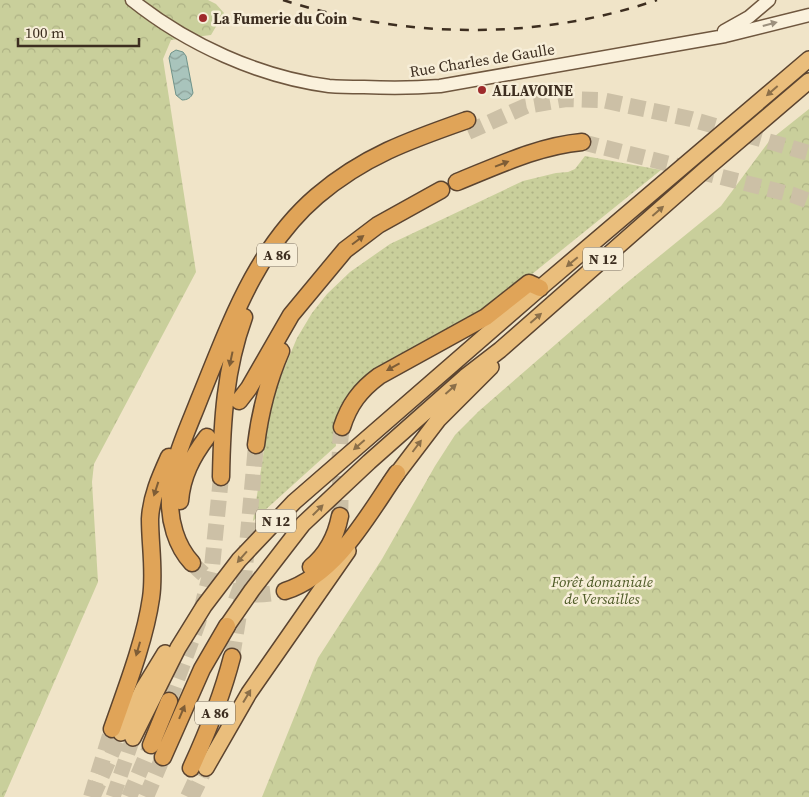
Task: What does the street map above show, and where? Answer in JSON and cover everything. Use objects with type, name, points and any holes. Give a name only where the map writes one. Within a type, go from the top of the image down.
[{"type":"highway","name":"N 12","points":[[122,733],[143,689],[166,651],[178,648],[204,606],[239,560],[294,502],[540,288],[809,59]]},
{"type":"highway","name":"N 12","points":[[169,701],[157,751],[227,626],[280,553],[310,517],[465,377],[500,350],[707,168],[809,82]]},
{"type":"highway","points":[[707,168],[722,165],[809,92]]},
{"type":"highway","name":"A 86","points":[[220,349],[248,286],[267,253],[290,223],[316,197],[344,175],[384,151],[415,138],[468,126],[406,152],[361,175],[335,193],[307,218],[276,257],[254,294],[234,348],[223,412],[221,477]]},
{"type":"highway","points":[[457,182],[530,153],[563,144],[582,142]]},
{"type":"highway","points":[[239,401],[249,388],[291,315],[345,250],[378,225],[441,190]]},
{"type":"highway","points":[[256,445],[264,398],[271,374],[298,316],[324,275]]},
{"type":"highway","points":[[342,428],[352,402],[365,387],[379,376],[486,317],[529,283],[540,288]]},
{"type":"highway","points":[[207,437],[186,470],[180,503],[182,525],[195,560],[178,542],[171,520],[170,486],[180,448],[220,349]]},
{"type":"highway","points":[[122,733],[138,652],[150,608],[152,584],[150,518],[154,495],[167,461],[220,349]]},
{"type":"highway","points":[[340,516],[334,536],[323,555],[307,570],[285,586],[308,581],[335,558],[438,420],[494,364],[500,350]]},
{"type":"highway","points":[[200,768],[249,692],[356,540],[397,473]]},
{"type":"highway","name":"A 86","points":[[200,768],[210,729],[236,656]]},
{"type":"main road","name":"Rue Charles de Gaulle","points":[[132,0],[178,32],[225,56],[286,76],[330,86],[406,88],[440,86],[725,36],[809,15]]},
{"type":"main road","name":"Rue Charles de Gaulle","points":[[705,39],[749,17],[769,0]]},
{"type":"green space","points":[[0,0],[208,0],[216,4],[224,13],[211,35],[171,40],[163,59],[196,272],[94,464],[92,482],[98,582],[4,797],[0,797]]},
{"type":"green space","name":"Forêt domaniale de Versailles","points":[[809,109],[809,797],[262,797],[318,658],[382,559],[435,466],[455,435],[479,411],[624,285],[721,206],[770,140]]},
{"type":"green space","points":[[585,156],[661,170],[506,295],[447,332],[339,418],[335,432],[336,446],[253,521],[269,418],[276,388],[297,338],[312,313],[327,294],[350,272],[390,244],[523,181],[575,169]]},
{"type":"water","points":[[176,50],[183,52],[186,56],[193,93],[186,100],[182,100],[176,95],[169,58],[171,53]]},
{"type":"tunnel","points":[[468,132],[526,106],[566,99],[602,100],[691,119],[809,153]]},
{"type":"tunnel","points":[[582,142],[793,195],[809,201]]},
{"type":"tunnel","points":[[340,516],[340,449],[342,427]]},
{"type":"tunnel","points":[[232,657],[243,590],[256,445]]},
{"type":"tunnel","points":[[169,701],[198,623],[212,567],[221,477]]},
{"type":"tunnel","points":[[192,563],[212,581],[234,591],[246,594],[271,594],[285,591]]},
{"type":"tunnel","points":[[91,797],[112,729]]},
{"type":"tunnel","points":[[93,797],[121,733]]},
{"type":"tunnel","points":[[113,797],[133,738]]},
{"type":"tunnel","points":[[129,797],[151,745]]},
{"type":"tunnel","points":[[146,797],[163,757]]},
{"type":"tunnel","points":[[188,797],[202,767]]},
{"type":"tunnel","points":[[192,797],[206,768]]},
{"type":"railway","points":[[283,0],[329,13],[376,22],[423,28],[470,30],[518,28],[565,23],[657,0]]},
{"type":"place","name":"La Fumerie du Coin","points":[[203,18]]},
{"type":"place","name":"ALLAVOINE","points":[[482,90]]}]
